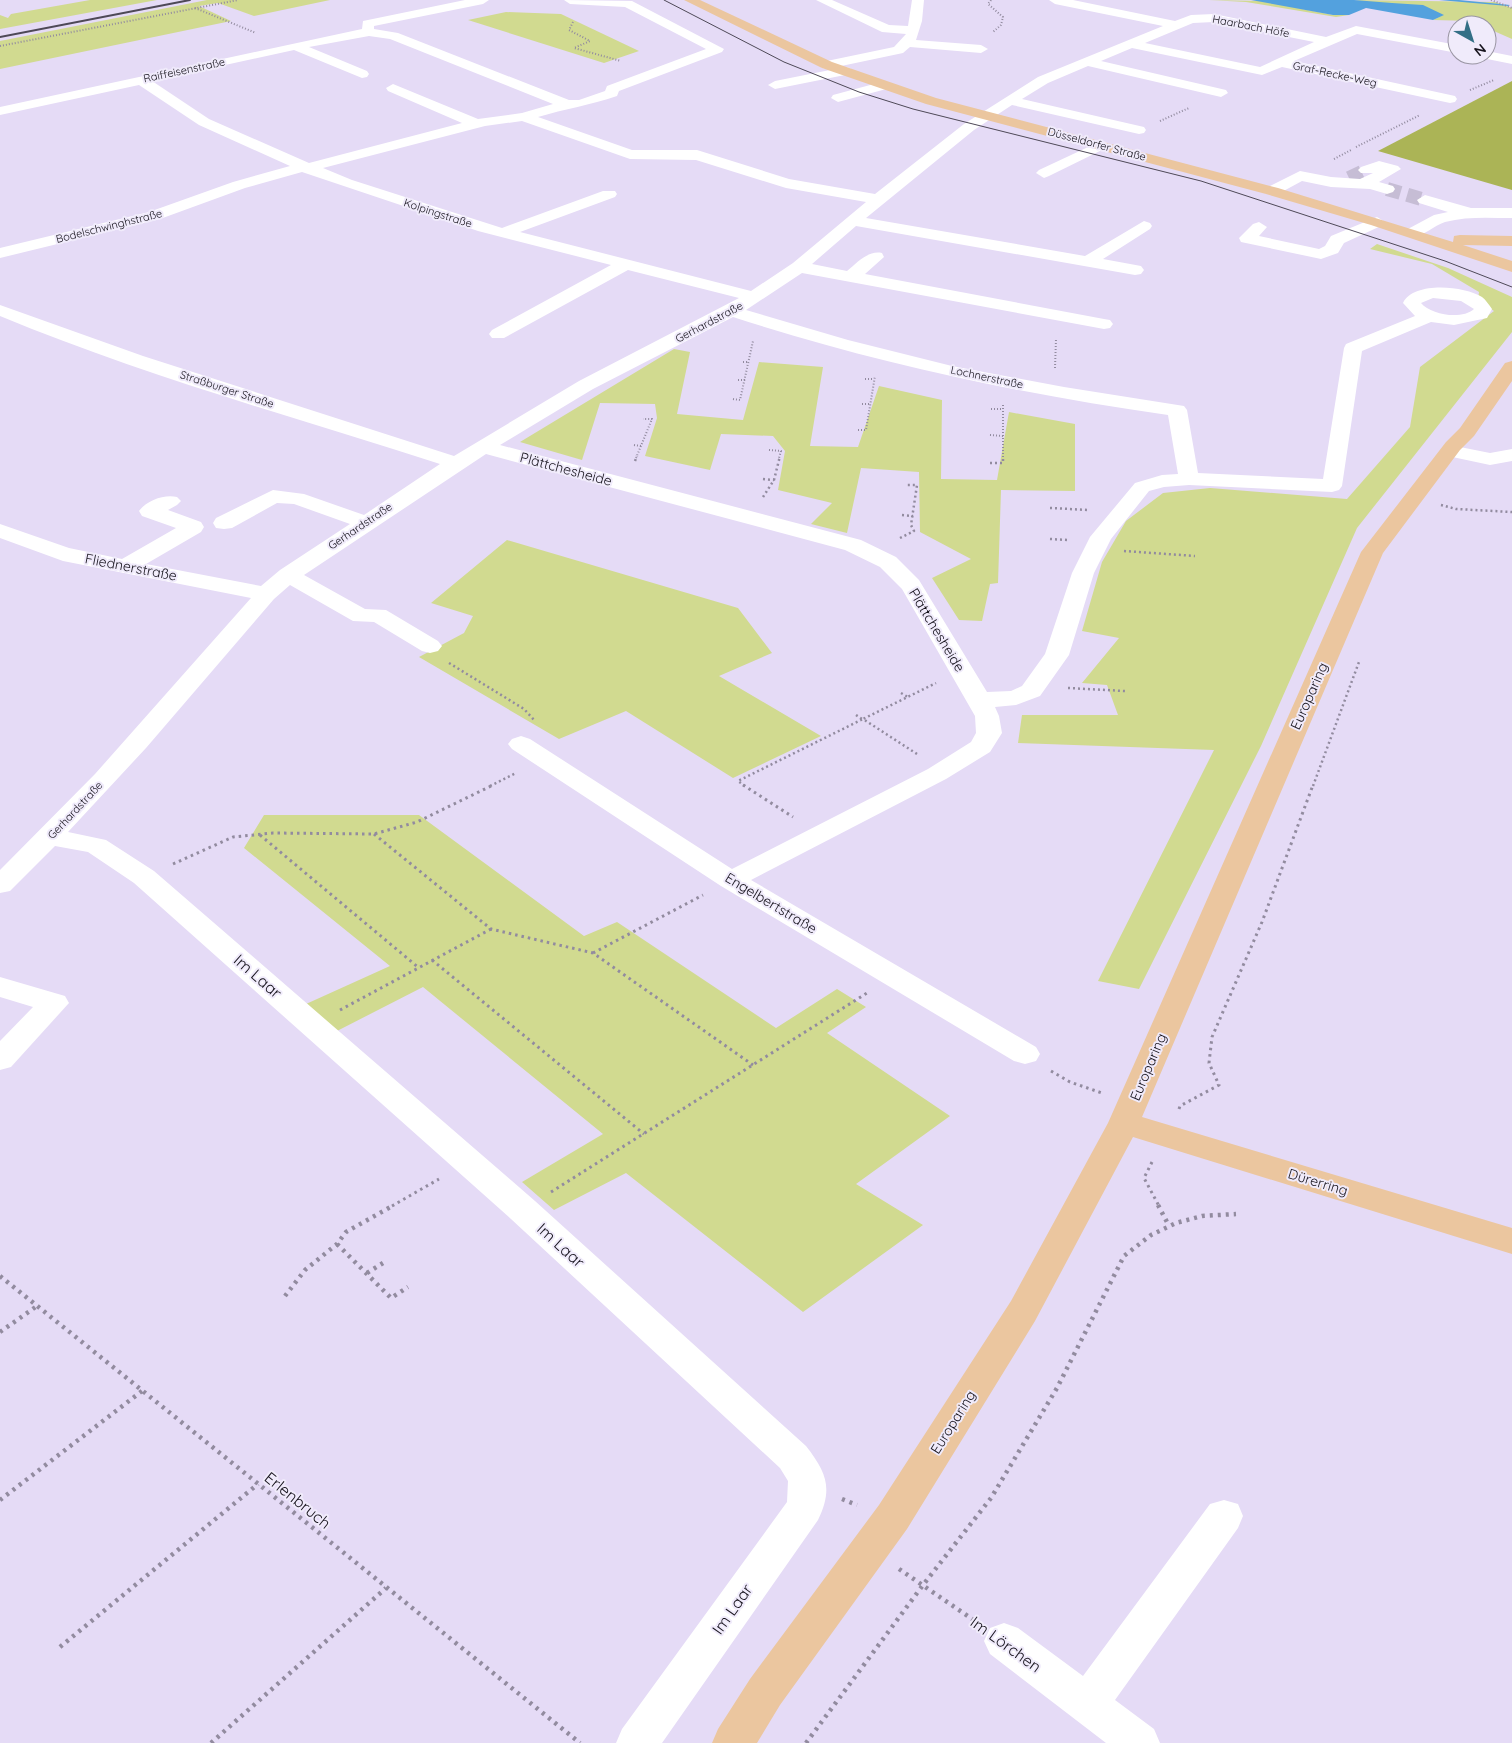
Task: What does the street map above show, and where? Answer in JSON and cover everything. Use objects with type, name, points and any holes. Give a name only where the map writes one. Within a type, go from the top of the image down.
[{"type":"main road","name":"Düsseldorfer Straße","points":[[690,0],[827,64],[931,101],[1272,191],[1412,233],[1512,267]]},
{"type":"main road","points":[[1431,240],[1512,241]]},
{"type":"main road","name":"Europaring","points":[[733,1743],[765,1692],[893,1517],[1023,1311],[1128,1113],[1372,552],[1450,451],[1467,432],[1512,367]]},
{"type":"main road","name":"Dürerring","points":[[1128,1113],[1512,1242]]},
{"type":"street","name":"Raiffeisenstraße","points":[[369,32],[368,24],[483,0]]},
{"type":"street","name":"Bodelschwinghstraße","points":[[0,253],[154,216],[239,185],[304,167],[476,124],[523,117],[606,96],[612,93],[612,89],[717,49],[628,4],[610,1],[570,0]]},
{"type":"street","points":[[822,0],[887,29],[910,37],[981,48]]},
{"type":"street","name":"Haarbach Höfe","points":[[1055,0],[1176,25]]},
{"type":"street","points":[[827,64],[898,50],[910,37],[914,7]]},
{"type":"street","name":"Haarbach Höfe","points":[[988,115],[1043,80],[1176,25],[1200,18],[1214,18],[1327,41]]},
{"type":"street","name":"Haarbach Höfe","points":[[1282,63],[1327,41],[1356,30],[1447,47]]},
{"type":"street","name":"Raiffeisenstraße","points":[[0,111],[292,46],[369,32],[393,36],[573,104]]},
{"type":"street","name":"Graf-Recke-Weg","points":[[1132,44],[1254,70],[1266,70],[1282,63],[1450,99]]},
{"type":"street","points":[[292,46],[362,74]]},
{"type":"street","points":[[1497,57],[1512,60]]},
{"type":"street","points":[[1088,62],[1221,93]]},
{"type":"street","points":[[775,85],[845,71]]},
{"type":"street","name":"Kolpingstraße","points":[[141,80],[204,122],[304,167],[346,183],[502,233],[754,297]]},
{"type":"street","points":[[838,98],[885,85]]},
{"type":"street","points":[[392,88],[476,124]]},
{"type":"street","points":[[1010,100],[1139,130]]},
{"type":"street","points":[[546,125],[592,110],[573,104]]},
{"type":"street","name":"Gerhardstraße","points":[[0,884],[50,837],[138,742],[266,594],[288,575],[364,522],[482,447],[586,385],[732,311],[754,297],[799,267],[965,130],[988,115]]},
{"type":"street","points":[[523,117],[630,154],[698,155],[786,183],[878,200]]},
{"type":"street","points":[[1044,174],[1102,145]]},
{"type":"street","points":[[1272,191],[1300,176],[1358,176],[1387,189]]},
{"type":"street","points":[[502,233],[609,194]]},
{"type":"street","points":[[1426,200],[1472,214]]},
{"type":"street","points":[[1412,233],[1440,218],[1472,214],[1512,213]]},
{"type":"street","points":[[853,221],[1136,270]]},
{"type":"street","points":[[1259,227],[1247,238],[1321,254],[1332,249],[1337,240],[1377,222]]},
{"type":"street","points":[[1087,262],[1144,226]]},
{"type":"street","points":[[850,276],[876,257]]},
{"type":"street","points":[[498,334],[624,265]]},
{"type":"street","points":[[799,267],[1104,324]]},
{"type":"street","name":"Straßburger Straße","points":[[0,310],[44,328],[136,360],[456,463]]},
{"type":"street","name":"Lochnerstraße","points":[[732,311],[770,324],[896,358],[1017,384],[1177,410],[1189,479]]},
{"type":"street","points":[[979,700],[1016,698],[1030,692],[1056,655],[1083,573],[1101,537],[1142,487],[1162,481],[1189,479],[1332,486],[1353,348],[1430,316]]},
{"type":"street","name":"Plättchesheide","points":[[482,447],[853,546],[888,562],[911,584],[979,700],[987,716],[989,733],[981,747],[943,770],[731,880]]},
{"type":"street","points":[[1450,451],[1490,459],[1512,455]]},
{"type":"street","points":[[224,523],[273,496],[297,498],[364,522]]},
{"type":"street","points":[[126,566],[193,527],[150,510],[170,501]]},
{"type":"street","name":"Fliednerstraße","points":[[6,538],[63,554],[266,594]]},
{"type":"street","points":[[288,575],[361,616],[378,615],[430,646]]},
{"type":"street","name":"Engelbertstraße","points":[[522,744],[731,880],[1025,1054]]},
{"type":"street","name":"Im Laar","points":[[50,837],[96,846],[144,877],[314,1025],[467,1163],[523,1210],[793,1457],[807,1475],[809,1496],[804,1509],[637,1743]]},
{"type":"street","points":[[0,987],[54,1003],[0,1060]]},
{"type":"street","points":[[1087,1705],[1224,1516]]},
{"type":"street","name":"Im Lörchen","points":[[1004,1641],[1139,1743]]},
{"type":"path","points":[[0,46],[238,0]]},
{"type":"path","points":[[981,48],[1003,20],[1003,17],[988,4],[991,0]]},
{"type":"path","points":[[1491,0],[1512,8]]},
{"type":"path","points":[[195,8],[292,46]]},
{"type":"path","points":[[574,19],[569,30],[590,41],[574,48],[660,71]]},
{"type":"path","points":[[1300,176],[1450,99],[1494,80]]},
{"type":"path","points":[[733,399],[740,400],[754,334],[770,324]]},
{"type":"path","points":[[1052,390],[1057,334]]},
{"type":"path","points":[[858,430],[866,430],[876,374],[896,358]]},
{"type":"path","points":[[743,362],[749,362]]},
{"type":"path","points":[[865,379],[874,379]]},
{"type":"path","points":[[738,380],[745,380]]},
{"type":"path","points":[[990,463],[1003,463],[1003,402],[1017,384]]},
{"type":"path","points":[[862,404],[870,404]]},
{"type":"path","points":[[991,409],[1003,409]]},
{"type":"path","points":[[607,480],[637,459],[652,419],[643,419]]},
{"type":"path","points":[[990,435],[1003,436]]},
{"type":"path","points":[[634,446],[641,446]]},
{"type":"path","points":[[739,515],[766,495],[774,480],[781,451],[769,450]]},
{"type":"path","points":[[1474,455],[1437,504],[1456,509],[1512,512]]},
{"type":"path","points":[[763,479],[774,480]]},
{"type":"path","points":[[867,552],[914,531],[911,524],[916,485],[905,485]]},
{"type":"path","points":[[1050,508],[1122,512]]},
{"type":"path","points":[[902,516],[913,516]]},
{"type":"path","points":[[1096,550],[1195,556]]},
{"type":"path","points":[[430,646],[457,669],[524,709],[546,733],[522,744]]},
{"type":"path","points":[[1219,1085],[1209,1063],[1212,1037],[1262,922],[1361,657]]},
{"type":"path","points":[[820,834],[738,781],[962,671]]},
{"type":"path","points":[[1038,680],[1076,690],[1125,691]]},
{"type":"path","points":[[901,693],[908,697]]},
{"type":"path","points":[[856,715],[943,770]]},
{"type":"path","points":[[144,877],[233,838],[273,833],[374,834],[417,822],[543,759]]},
{"type":"path","points":[[374,834],[491,929],[593,952],[753,1065]]},
{"type":"path","points":[[260,835],[419,968]]},
{"type":"path","points":[[593,952],[731,880]]},
{"type":"path","points":[[314,1025],[491,929]]},
{"type":"path","points":[[432,960],[644,1134]]},
{"type":"path","points":[[523,1210],[894,976]]},
{"type":"path","points":[[1025,1054],[1070,1082],[1128,1113]]},
{"type":"path","points":[[284,1296],[305,1270],[337,1244],[346,1232],[467,1163]]},
{"type":"path","points":[[806,1743],[996,1490],[1057,1388],[1124,1256],[1142,1240],[1168,1224],[1198,1216],[1236,1214]]},
{"type":"path","points":[[337,1244],[391,1298],[408,1287]]},
{"type":"path","points":[[367,1273],[383,1262]]},
{"type":"path","name":"Erlenbruch","points":[[0,1276],[580,1743]]},
{"type":"path","points":[[0,1332],[37,1306]]},
{"type":"path","points":[[0,1500],[142,1391]]},
{"type":"path","points":[[60,1647],[258,1484]]},
{"type":"path","points":[[809,1487],[893,1517]]},
{"type":"path","name":"Im Lörchen","points":[[870,1550],[1004,1641]]},
{"type":"path","points":[[211,1743],[386,1588]]},
{"type":"green space","points":[[90,0],[157,0],[0,29],[0,15],[8,18],[11,14]]},
{"type":"green space","points":[[207,0],[330,0],[254,16],[218,3],[199,6],[231,21],[0,69],[0,41]]},
{"type":"green space","points":[[1209,0],[1263,1],[1333,15],[1349,15],[1336,17],[1246,2]]},
{"type":"green space","points":[[1354,0],[1495,2],[1512,8],[1512,39],[1497,32],[1497,15],[1447,15],[1447,20],[1433,20],[1443,15]]},
{"type":"green space","points":[[506,12],[561,14],[639,51],[604,63],[468,20]]},
{"type":"green space","points":[[1512,81],[1512,190],[1378,151]]},
{"type":"green space","points":[[1377,244],[1448,268],[1512,297],[1512,332],[1357,528],[1261,746],[1139,989],[1098,981],[1214,750],[1018,743],[1022,715],[1118,715],[1107,685],[1082,683],[1119,638],[1082,631],[1102,562],[1126,521],[1163,493],[1210,488],[1347,499],[1410,427],[1420,367],[1494,311],[1478,300],[1479,292],[1432,264],[1370,249]]},
{"type":"green space","points":[[674,349],[690,352],[677,414],[743,420],[759,362],[823,367],[810,446],[858,447],[879,386],[942,400],[941,479],[997,480],[1009,412],[1075,424],[1075,491],[1001,490],[998,583],[990,584],[982,621],[959,620],[932,578],[971,559],[920,532],[919,472],[861,468],[847,533],[811,524],[832,503],[778,490],[785,451],[773,436],[721,434],[710,470],[645,456],[657,418],[655,404],[600,403],[582,460],[520,442]]},
{"type":"green space","points":[[507,540],[738,608],[772,653],[719,676],[821,736],[733,778],[626,711],[559,739],[419,657],[464,633],[473,616],[431,603]]},
{"type":"green space","points":[[264,815],[419,815],[584,936],[617,922],[776,1028],[837,989],[866,1007],[827,1033],[950,1116],[856,1184],[923,1225],[803,1312],[626,1173],[554,1210],[522,1182],[603,1134],[423,987],[337,1031],[306,1004],[390,966],[244,848]]},
{"type":"water","points":[[1251,0],[1354,0],[1423,5],[1444,15],[1433,20],[1366,8],[1349,15],[1333,15]]},
{"type":"waterway","points":[[1441,0],[1508,5]]},
{"type":"tunnel","points":[[1349,178],[1366,170]]},
{"type":"tunnel","points":[[1387,189],[1425,200]]},
{"type":"tram line","points":[[664,0],[784,62],[859,92],[913,109],[1201,181],[1445,261],[1512,287]]},
{"type":"railway","points":[[0,37],[190,0]]}]
